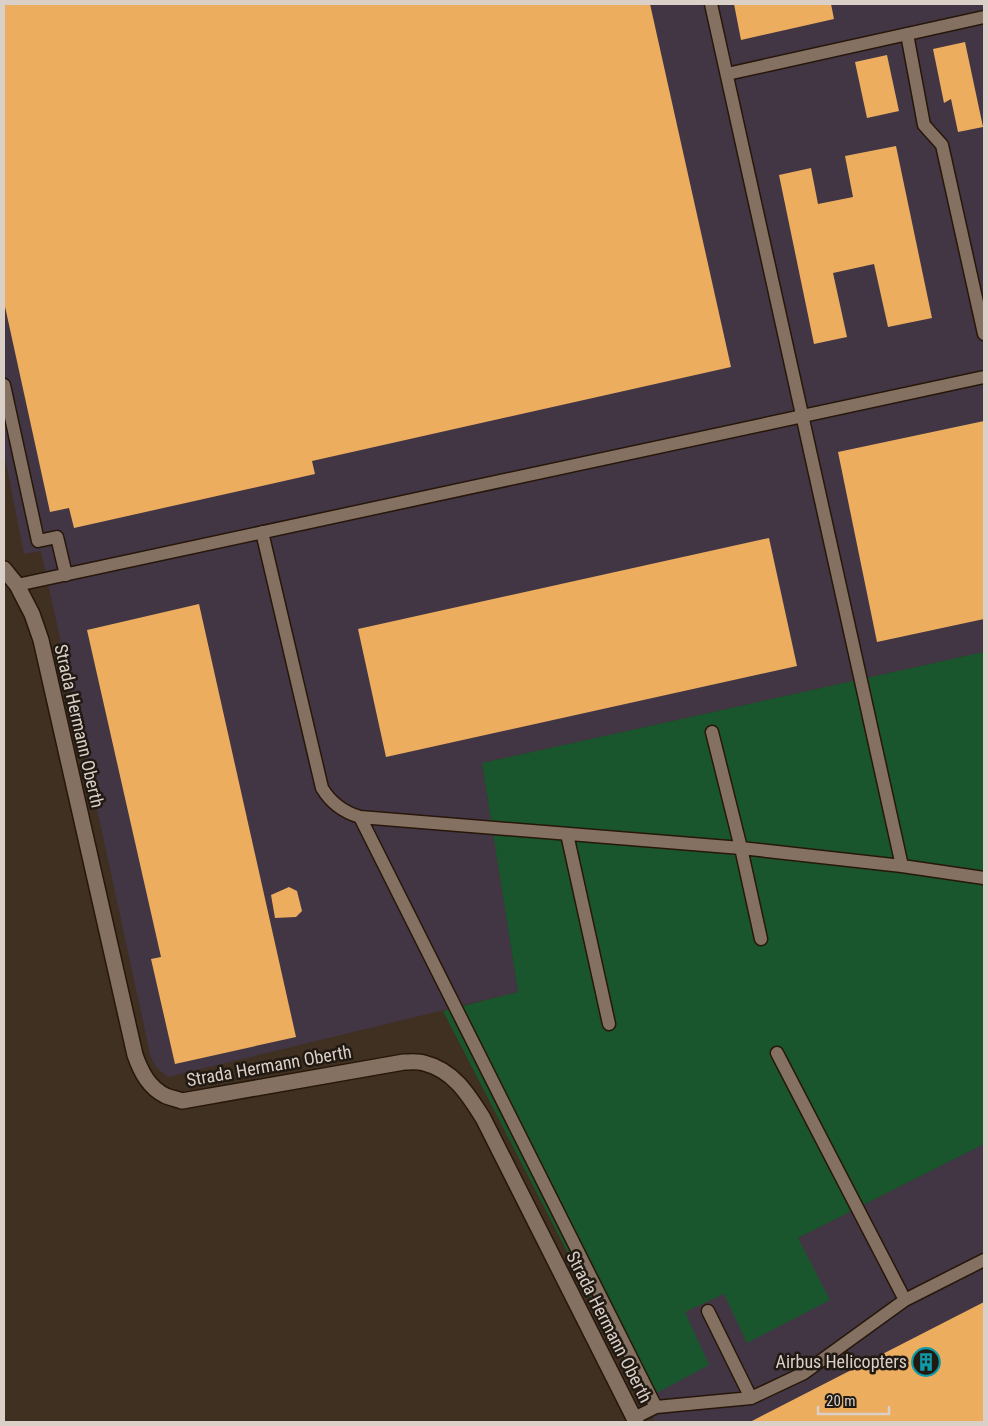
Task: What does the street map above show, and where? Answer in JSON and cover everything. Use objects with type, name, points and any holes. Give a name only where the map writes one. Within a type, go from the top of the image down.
[{"type":"street","name":"Strada Hermann Oberth","points":[[4,569],[17,585],[32,614],[41,640],[135,1055],[140,1071],[151,1086],[166,1096],[182,1101],[404,1062],[422,1062],[441,1069],[456,1080],[483,1118],[635,1420]]},
{"type":"lane","points":[[711,4],[902,866]]},
{"type":"lane","points":[[727,74],[984,17]]},
{"type":"lane","points":[[907,34],[924,125],[942,145],[984,334]]},
{"type":"lane","points":[[17,585],[984,377]]},
{"type":"lane","points":[[4,385],[38,542],[57,537],[66,574]]},
{"type":"lane","points":[[262,532],[322,788],[336,806],[347,813],[360,817],[741,848],[902,866],[984,878]]},
{"type":"lane","points":[[712,732],[761,939]]},
{"type":"lane","points":[[360,817],[656,1407]]},
{"type":"lane","points":[[567,834],[609,1024]]},
{"type":"lane","points":[[777,1053],[905,1300]]},
{"type":"lane","points":[[635,1420],[656,1407],[751,1398],[804,1373],[905,1300],[984,1260]]},
{"type":"lane","points":[[708,1311],[751,1398]]},
{"type":"shaded area","points":[[4,4],[984,4],[984,652],[482,763],[518,992],[168,1077],[157,1068],[151,1058],[41,551],[24,554],[4,452]]},
{"type":"shaded area","points":[[984,1144],[984,1422],[655,1422],[639,1391],[651,1396],[684,1312],[724,1293],[829,1300],[798,1238]]},
{"type":"green space","points":[[984,652],[984,1144],[798,1238],[830,1300],[747,1343],[724,1294],[685,1312],[709,1365],[651,1396],[639,1391],[443,1011],[518,992],[482,763]]},
{"type":"building","points":[[4,4],[650,4],[731,367],[312,461],[315,474],[74,528],[69,508],[50,512],[4,302]]},
{"type":"building","points":[[734,4],[831,4],[834,19],[741,40]]},
{"type":"building","points":[[965,42],[983,127],[958,132],[951,99],[944,103],[933,49]]},
{"type":"building","points":[[887,55],[899,111],[867,118],[855,62]]},
{"type":"building","points":[[896,146],[932,318],[888,327],[874,264],[833,273],[847,337],[814,344],[779,175],[811,168],[818,204],[853,197],[845,156]]},
{"type":"building","points":[[984,421],[984,619],[877,642],[838,452]]},
{"type":"building","points":[[769,538],[797,666],[386,757],[358,629]]},
{"type":"building","points":[[199,604],[296,1037],[175,1064],[151,959],[161,957],[87,630]]},
{"type":"building","points":[[289,887],[297,891],[302,911],[296,917],[275,918],[271,895]]},
{"type":"building","name":"Airbus Helicopters","points":[[984,1302],[984,1422],[750,1422]]},
{"type":"place","name":"Airbus Helicopters","points":[[926,1362]]}]
